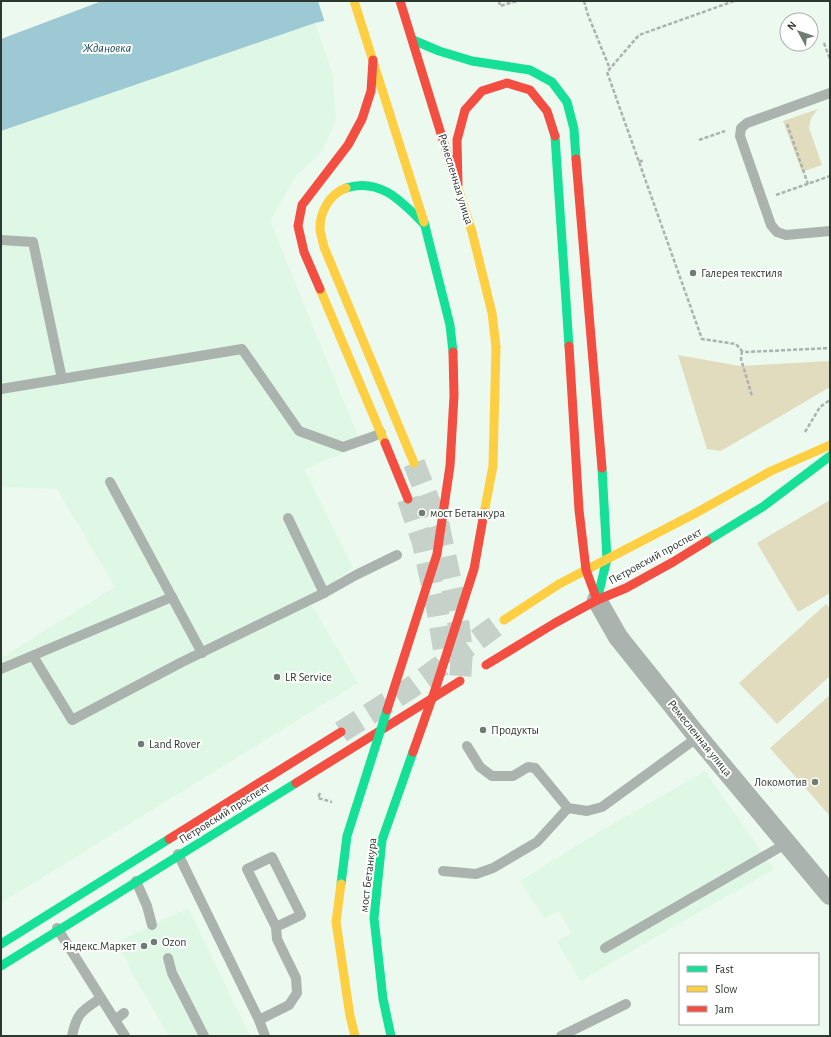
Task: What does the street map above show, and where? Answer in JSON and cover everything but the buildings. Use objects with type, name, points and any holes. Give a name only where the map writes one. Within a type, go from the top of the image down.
[{"type":"street","points":[[354,1],[374,60],[425,225],[450,325],[453,352],[454,396],[450,466],[437,554],[347,836],[336,922],[350,1016],[355,1036]]},
{"type":"street","name":"Ремесленная улица","points":[[400,1],[472,232],[492,314],[496,347]]},
{"type":"street","points":[[413,40],[439,51],[472,61],[530,70],[552,82],[567,102],[574,129],[604,498],[607,559],[597,600]]},
{"type":"street","points":[[374,60],[371,91],[362,119],[348,145],[302,205],[298,226],[304,252],[408,499]]},
{"type":"street","name":"Ремесленная улица","points":[[458,185],[457,140],[465,110],[482,91],[501,85],[508,83],[530,90],[547,110],[555,132],[578,510],[586,570],[597,600],[618,637],[698,737],[830,895]]},
{"type":"street","points":[[414,463],[324,247],[320,228],[324,207],[338,191],[356,185],[378,187],[400,200],[425,225]]},
{"type":"street","name":"мост Бетанкура","points":[[391,1036],[383,999],[374,918],[382,840],[435,690],[474,569],[493,466],[496,347]]},
{"type":"street","name":"Петровский проспект","points":[[504,620],[559,584],[694,514],[771,471],[830,445]]},
{"type":"street","name":"Петровский проспект","points":[[486,666],[554,623],[597,600],[626,588],[656,572],[764,506],[830,456]]},
{"type":"street","name":"Петровский проспект","points":[[1,966],[460,681]]},
{"type":"street","name":"Петровский проспект","points":[[1,944],[340,732]]},
{"type":"lane","points":[[830,93],[747,123],[741,128],[740,136],[771,225],[777,232],[786,235],[830,231]]},
{"type":"lane","points":[[1,240],[34,242],[62,379]]},
{"type":"lane","points":[[1,389],[242,349],[298,431],[343,447],[372,438],[381,433]]},
{"type":"lane","points":[[110,482],[202,653]]},
{"type":"lane","points":[[288,518],[324,593]]},
{"type":"lane","points":[[33,656],[72,720],[397,555]]},
{"type":"lane","points":[[1,669],[172,596]]},
{"type":"lane","points":[[467,746],[480,767],[492,776],[513,776],[528,766],[535,768],[568,808],[588,811],[602,807],[698,737]]},
{"type":"lane","points":[[443,871],[476,874],[493,868],[537,842],[568,808]]},
{"type":"lane","points":[[170,838],[259,1020],[265,1036]]},
{"type":"lane","points":[[604,948],[787,843]]},
{"type":"lane","points":[[259,1020],[289,1005],[297,993],[296,978],[277,939],[276,927],[247,869],[272,857],[301,915],[276,927]]},
{"type":"lane","points":[[127,866],[137,882],[147,906],[152,925]]},
{"type":"lane","points":[[48,915],[125,1036]]},
{"type":"lane","points":[[168,958],[172,973],[204,1036]]},
{"type":"lane","points":[[72,1036],[75,1022],[80,1012],[101,998]]},
{"type":"lane","points":[[561,1036],[626,1004]]},
{"type":"lane","points":[[115,1020],[124,1013]]},
{"type":"path","points":[[499,1],[500,6],[517,1]]},
{"type":"path","points":[[584,1],[588,15],[610,69]]},
{"type":"path","points":[[734,1],[639,35],[607,72],[702,339],[736,344],[742,351],[741,359],[752,396]]},
{"type":"path","points":[[824,43],[830,59]]},
{"type":"path","points":[[782,110],[808,184]]},
{"type":"path","points":[[699,140],[724,131],[741,128]]},
{"type":"path","points":[[639,162],[644,160]]},
{"type":"path","points":[[762,200],[830,176]]},
{"type":"path","points":[[742,351],[830,348]]},
{"type":"path","points":[[803,436],[820,407],[830,400]]},
{"type":"path","points":[[318,798],[332,802]]},
{"type":"shaded area","points":[[315,23],[333,75],[336,120],[322,151],[296,176],[270,221],[362,446],[304,469],[353,568],[308,599],[358,683],[1,903],[1,658],[115,587],[57,489],[1,487],[1,131]]},
{"type":"shaded area","points":[[818,109],[811,118],[809,128],[822,165],[802,172],[783,121]]},
{"type":"shaded area","points":[[678,355],[740,366],[830,361],[830,387],[721,451],[707,449]]},
{"type":"shaded area","points":[[830,500],[830,593],[798,612],[757,543]]},
{"type":"shaded area","points":[[826,604],[830,608],[830,676],[777,724],[739,683]]},
{"type":"shaded area","name":"Локомотив","points":[[830,695],[830,816],[770,748]]},
{"type":"shaded area","points":[[705,771],[774,869],[580,981],[557,941],[571,933],[559,911],[544,918],[520,881],[594,835]]},
{"type":"shaded area","points":[[188,908],[250,1036],[169,1036],[133,975],[117,942]]},
{"type":"water","name":"Ждановка","points":[[102,1],[414,1],[315,23],[1,131],[1,39]]},
{"type":"pier","points":[[318,1],[416,1],[414,3],[325,23]]},
{"type":"tunnel","points":[[414,463],[439,527],[456,606],[462,651],[460,681]]},
{"type":"tunnel","points":[[408,499],[423,543],[447,664]]},
{"type":"tunnel","points":[[341,732],[409,689],[504,620]]},
{"type":"traffic: fast","points":[[413,40],[439,51],[472,61],[530,70],[552,82],[567,102],[574,129],[576,159]]},
{"type":"traffic: fast","points":[[555,136],[569,346]]},
{"type":"traffic: fast","points":[[346,188],[370,186],[381,189],[400,201],[425,225]]},
{"type":"traffic: fast","points":[[424,222],[450,325],[453,352]]},
{"type":"traffic: fast","points":[[707,541],[764,506],[830,456]]},
{"type":"traffic: fast","points":[[597,600],[607,559],[602,468]]},
{"type":"traffic: fast","points":[[341,884],[347,836],[387,710]]},
{"type":"traffic: fast","points":[[391,1036],[383,999],[374,918],[382,840],[413,752]]},
{"type":"traffic: fast","points":[[1,966],[296,783]]},
{"type":"traffic: fast","points":[[1,944],[169,839]]},
{"type":"traffic: slow","points":[[354,1],[424,222]]},
{"type":"traffic: slow","points":[[454,176],[472,232],[492,313],[496,347]]},
{"type":"traffic: slow","points":[[346,188],[335,194],[324,209],[320,222],[321,235],[324,247],[414,463]]},
{"type":"traffic: slow","points":[[320,289],[385,443]]},
{"type":"traffic: slow","points":[[484,513],[493,466],[496,347]]},
{"type":"traffic: slow","points":[[504,620],[559,584],[694,514],[771,471],[830,445]]},
{"type":"traffic: slow","points":[[341,884],[336,922],[350,1016],[355,1036]]},
{"type":"traffic: jam","points":[[400,1],[454,176]]},
{"type":"traffic: jam","points":[[320,289],[304,252],[298,226],[302,205],[348,145],[362,119],[371,91],[373,60]]},
{"type":"traffic: jam","points":[[458,185],[457,140],[465,110],[482,91],[507,83],[530,90],[547,111],[555,136]]},
{"type":"traffic: jam","points":[[576,159],[602,468]]},
{"type":"traffic: jam","points":[[569,346],[579,510],[586,570],[597,600]]},
{"type":"traffic: jam","points":[[387,710],[437,554],[450,466],[454,396],[453,352]]},
{"type":"traffic: jam","points":[[385,443],[408,499]]},
{"type":"traffic: jam","points":[[413,752],[435,690],[474,569],[484,513]]},
{"type":"traffic: jam","points":[[486,665],[555,623],[597,600],[626,588],[707,541]]},
{"type":"traffic: jam","points":[[296,783],[460,681]]},
{"type":"traffic: jam","points":[[169,839],[341,732]]},
{"type":"place","name":"Галерея текстиля","points":[[693,273]]},
{"type":"place","name":"мост Бетанкура","points":[[422,513]]},
{"type":"place","name":"LR Service","points":[[277,677]]},
{"type":"place","name":"Продукты","points":[[483,730]]},
{"type":"place","name":"Land Rover","points":[[141,744]]},
{"type":"place","name":"Локомотив","points":[[815,782]]},
{"type":"place","name":"Ozon","points":[[154,942]]},
{"type":"place","name":"Яндекс.Маркет","points":[[144,946]]}]
